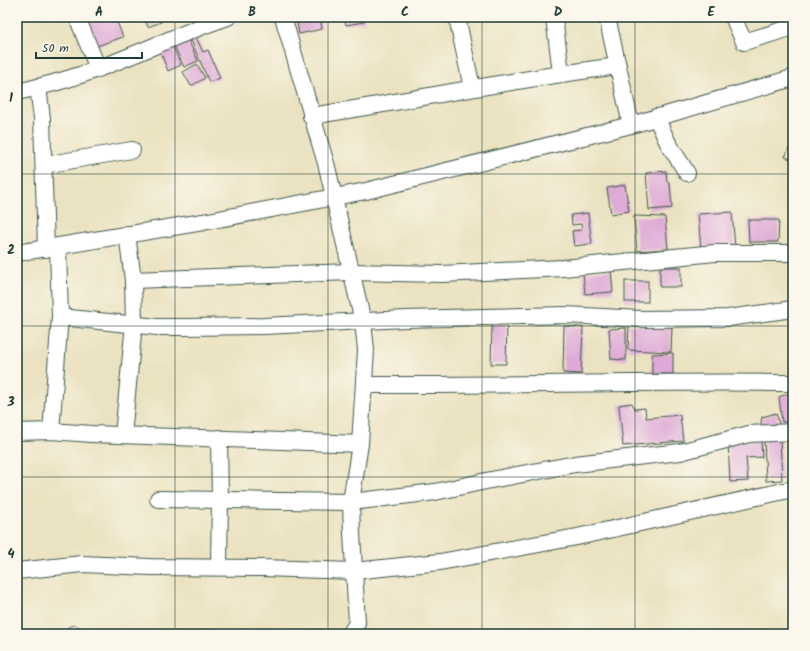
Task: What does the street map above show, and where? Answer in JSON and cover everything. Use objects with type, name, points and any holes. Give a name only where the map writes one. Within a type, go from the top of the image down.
[{"type":"street","points":[[77,17],[98,69]]},
{"type":"street","points":[[17,92],[98,69],[202,26],[228,17]]},
{"type":"street","points":[[283,17],[327,167],[363,322],[366,350],[364,385],[360,444],[351,502],[357,623],[353,632]]},
{"type":"street","points":[[457,17],[472,88]]},
{"type":"street","points":[[554,17],[561,73]]},
{"type":"street","points":[[607,17],[631,125]]},
{"type":"street","points":[[732,17],[744,42],[793,26]]},
{"type":"street","points":[[311,116],[401,102],[561,73],[618,66]]},
{"type":"street","points":[[17,253],[334,198],[631,125],[793,78]]},
{"type":"street","points":[[38,87],[42,118],[44,165],[60,317],[52,430]]},
{"type":"street","points":[[656,117],[668,144],[687,173]]},
{"type":"street","points":[[44,165],[132,150]]},
{"type":"street","points":[[123,435],[134,324],[133,280],[127,234]]},
{"type":"street","points":[[133,280],[351,272],[442,274],[555,269],[715,253],[793,253]]},
{"type":"street","points":[[60,317],[157,327],[185,328],[363,322],[406,319],[566,315],[641,319],[728,318],[793,309]]},
{"type":"street","points":[[364,385],[725,382],[793,383]]},
{"type":"street","points":[[17,432],[52,430],[123,435],[360,444]]},
{"type":"street","points":[[158,499],[351,502],[435,492],[576,464],[680,452],[749,434],[793,432]]},
{"type":"street","points":[[219,438],[219,567]]},
{"type":"street","points":[[17,571],[82,564],[150,567],[219,567],[354,571],[440,562],[577,538],[793,489]]},
{"type":"building","points":[[83,17],[115,17],[123,37],[94,47]]},
{"type":"building","points":[[144,17],[159,17],[161,22],[148,27]]},
{"type":"building","points":[[296,17],[320,17],[322,29],[299,34]]},
{"type":"building","points":[[344,17],[363,17],[364,22],[346,25]]},
{"type":"building","points":[[194,33],[203,52],[208,50],[220,78],[209,82],[189,35]]},
{"type":"building","points":[[186,35],[198,61],[184,67],[172,41]]},
{"type":"building","points":[[171,43],[181,65],[168,71],[159,49]]},
{"type":"building","points":[[197,64],[205,78],[191,86],[183,72]]},
{"type":"building","points":[[790,146],[793,147],[793,160],[785,157]]},
{"type":"building","points":[[666,171],[667,182],[670,184],[672,208],[649,210],[646,173]]},
{"type":"building","points":[[625,185],[629,211],[611,214],[607,188]]},
{"type":"building","points":[[732,212],[735,247],[701,249],[698,214]]},
{"type":"building","points":[[588,213],[592,244],[574,246],[572,231],[582,230],[581,224],[572,225],[571,215]]},
{"type":"building","points":[[634,216],[665,217],[668,249],[637,251]]},
{"type":"building","points":[[748,220],[779,220],[778,242],[749,242]]},
{"type":"building","points":[[660,267],[681,267],[681,287],[660,287]]},
{"type":"building","points":[[611,270],[613,292],[585,294],[583,272]]},
{"type":"building","points":[[625,281],[648,281],[648,302],[625,302]]},
{"type":"building","points":[[492,324],[507,324],[506,364],[491,364]]},
{"type":"building","points":[[629,325],[672,327],[671,352],[628,350]]},
{"type":"building","points":[[564,326],[583,327],[581,374],[563,373]]},
{"type":"building","points":[[626,328],[626,360],[611,359],[609,329]]},
{"type":"building","points":[[673,353],[673,374],[652,374],[652,354]]},
{"type":"building","points":[[793,392],[793,421],[782,422],[779,397]]},
{"type":"building","points":[[632,403],[635,409],[645,408],[646,418],[680,415],[683,441],[623,446],[619,405]]},
{"type":"building","points":[[776,413],[780,428],[760,429],[762,417]]},
{"type":"building","points":[[764,439],[780,439],[782,480],[766,481]]},
{"type":"building","points":[[761,440],[762,457],[746,458],[748,481],[730,482],[728,442]]}]
